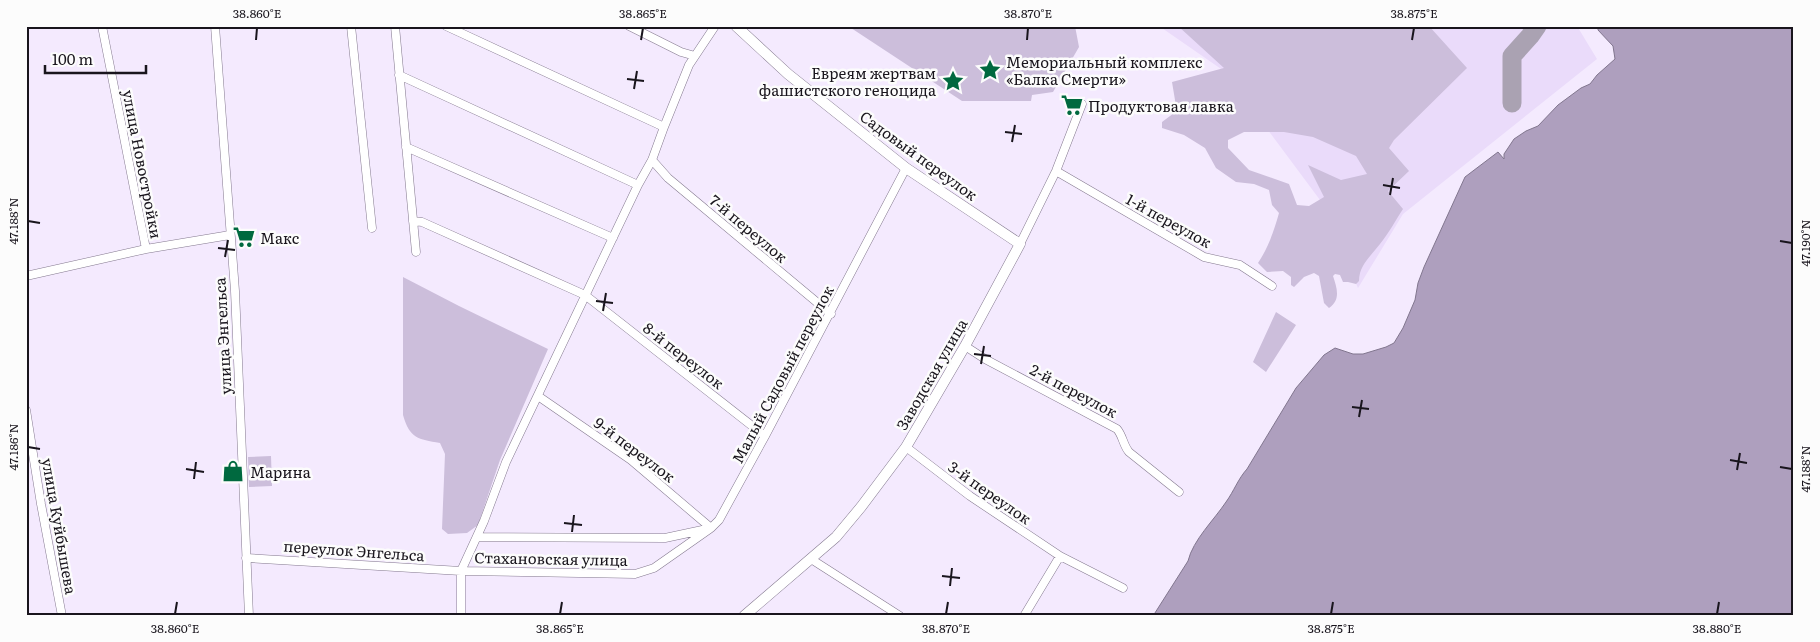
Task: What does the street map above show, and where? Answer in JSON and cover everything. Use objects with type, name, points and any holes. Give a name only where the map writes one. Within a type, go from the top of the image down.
[{"type":"street","name":"улица Новостройки","points":[[102,26],[146,249]]},
{"type":"street","name":"улица Энгельса","points":[[215,26],[235,290],[249,616]]},
{"type":"street","points":[[351,26],[372,228]]},
{"type":"street","points":[[395,26],[416,252]]},
{"type":"street","points":[[446,26],[664,127]]},
{"type":"street","points":[[629,26],[681,52],[695,56]]},
{"type":"street","points":[[461,571],[477,537],[506,462],[638,185],[652,160],[689,65],[715,26]]},
{"type":"street","name":"Садовый переулок","points":[[736,26],[788,74],[906,168],[1020,244]]},
{"type":"street","points":[[399,75],[638,185]]},
{"type":"street","name":"Заводская улица","points":[[744,616],[836,537],[850,522],[906,447],[966,346],[1020,244],[1056,171],[1082,104]]},
{"type":"street","points":[[406,147],[613,238]]},
{"type":"street","name":"7-й переулок","points":[[652,160],[668,178],[831,314]]},
{"type":"street","name":"Малый Садовый переулок","points":[[654,568],[712,528],[719,520],[831,314],[867,240],[906,168]]},
{"type":"street","name":"1-й переулок","points":[[1056,171],[1204,257],[1240,265],[1272,286]]},
{"type":"street","name":"8-й переулок","points":[[413,220],[422,222],[585,295],[766,436]]},
{"type":"street","points":[[26,276],[146,249],[230,235]]},
{"type":"street","name":"2-й переулок","points":[[966,346],[985,359],[1118,429],[1124,447],[1179,492]]},
{"type":"street","name":"9-й переулок","points":[[538,396],[631,460],[712,528]]},
{"type":"street","name":"улица Куйбышева","points":[[26,410],[62,616]]},
{"type":"street","name":"3-й переулок","points":[[906,447],[970,496],[1060,556],[1123,588]]},
{"type":"street","points":[[477,537],[665,538],[712,528]]},
{"type":"street","points":[[1024,616],[1060,556]]},
{"type":"street","name":"переулок Энгельса","points":[[246,558],[461,571]]},
{"type":"street","points":[[811,559],[900,616]]},
{"type":"street","name":"Стахановская улица","points":[[461,616],[461,571],[635,574],[654,568]]},
{"type":"shaded area","name":"Мемориальный комплекс «Балка Смерти»","points":[[848,26],[1075,26],[1079,47],[1053,92],[1032,95],[1031,101],[962,101]]},
{"type":"shaded area","points":[[1159,26],[1577,26],[1597,59],[1403,214],[1358,288],[1320,200],[1224,71]]},
{"type":"shaded area","points":[[1178,26],[1429,26],[1467,68],[1394,140],[1389,148],[1409,171],[1388,191],[1403,209],[1386,236],[1363,265],[1359,281],[1356,284],[1343,282],[1340,275],[1335,274],[1333,276],[1337,289],[1337,298],[1329,308],[1324,303],[1319,276],[1314,273],[1304,277],[1294,287],[1291,285],[1291,277],[1283,271],[1267,272],[1258,263],[1265,251],[1279,213],[1272,205],[1269,190],[1254,184],[1236,182],[1216,168],[1205,148],[1184,135],[1162,128],[1162,122],[1174,113],[1175,100],[1172,82],[1224,68]],"holes":[[[1244,132],[1284,132],[1313,137],[1356,156],[1367,174],[1341,180],[1308,165],[1324,197],[1309,206],[1297,205],[1289,184],[1249,170],[1228,148],[1228,140]]]},
{"type":"shaded area","points":[[1598,26],[1794,26],[1794,616],[1153,616],[1188,561],[1194,545],[1229,498],[1296,388],[1324,355],[1335,348],[1353,354],[1363,354],[1394,343],[1403,328],[1415,300],[1418,283],[1424,267],[1465,177],[1498,152],[1504,159],[1504,154],[1514,139],[1538,126],[1558,105],[1581,88],[1590,84],[1615,59],[1613,46],[1598,30]]},
{"type":"shaded area","points":[[403,277],[548,349],[500,460],[478,525],[467,533],[448,534],[442,529],[445,454],[440,443],[420,439],[412,433],[403,415]]},
{"type":"shaded area","points":[[1276,312],[1296,325],[1266,372],[1253,362]]},
{"type":"shaded area","points":[[271,456],[272,486],[249,487],[248,457]]},
{"type":"taxiway","points":[[1512,103],[1512,56],[1537,26]]},
{"type":"place","name":"Мемориальный комплекс «Балка Смерти»","points":[[990,70]]},
{"type":"place","name":"Евреям жертвам фашистского геноцида","points":[[953,81]]},
{"type":"place","name":"Продуктовая лавка","points":[[1072,105]]},
{"type":"place","name":"Макс","points":[[244,237]]},
{"type":"place","name":"Марина","points":[[233,471]]}]
